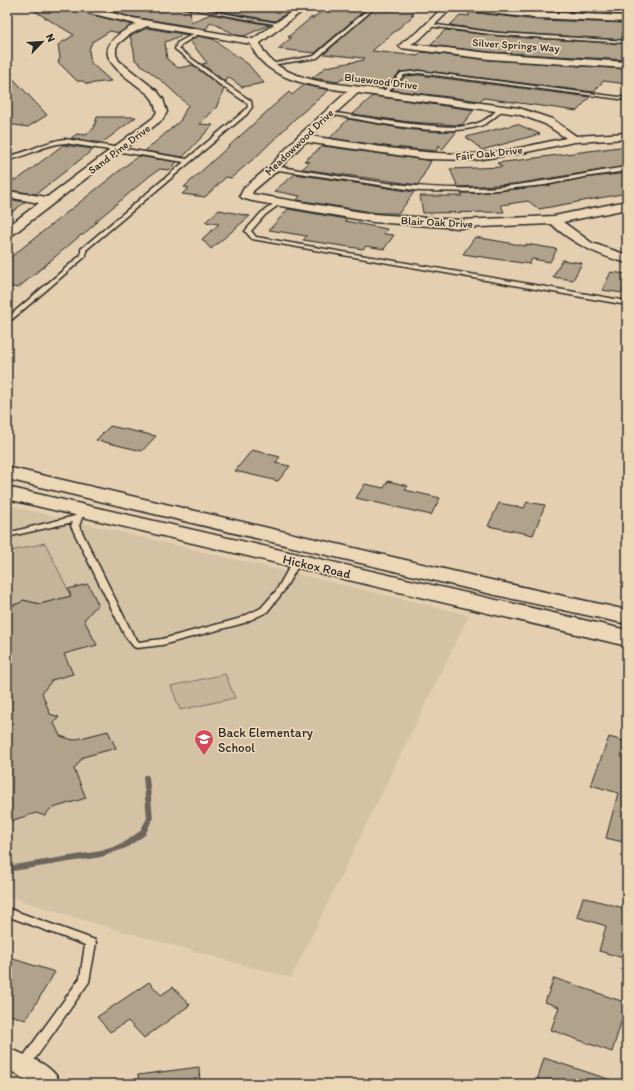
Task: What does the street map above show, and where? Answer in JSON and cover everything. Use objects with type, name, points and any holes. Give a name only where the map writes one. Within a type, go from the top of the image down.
[{"type":"street","points":[[85,7],[102,14],[255,42],[304,7]]},
{"type":"street","points":[[429,25],[443,10],[449,7]]},
{"type":"street","points":[[461,7],[537,15],[627,19]]},
{"type":"street","name":"Sand Pine Drive","points":[[7,234],[48,201],[119,150],[157,120],[162,112],[158,99],[153,93],[115,62],[110,51],[114,43],[122,36],[146,23]]},
{"type":"street","name":"Silver Springs Way","points":[[429,25],[416,39],[406,43],[404,46],[489,56],[627,65]]},
{"type":"street","name":"Bluewood Drive","points":[[255,42],[256,50],[260,56],[286,74],[308,82],[383,94],[502,108],[538,116],[561,127],[574,139]]},
{"type":"street","name":"Meadowwood Drive","points":[[246,196],[248,190],[274,168],[302,138],[355,90]]},
{"type":"street","name":"Fair Oak Drive","points":[[302,138],[426,156],[475,157],[517,151],[574,139],[627,136]]},
{"type":"street","points":[[7,194],[48,201]]},
{"type":"street","name":"Blair Oak Drive","points":[[246,196],[373,218],[459,224],[554,220],[627,205]]},
{"type":"street","points":[[554,220],[572,237],[585,245],[627,259]]},
{"type":"street","name":"Hickox Road","points":[[7,473],[265,534],[302,552],[627,638]]},
{"type":"street","name":"Hickox Road","points":[[7,493],[79,514],[302,552],[627,617]]},
{"type":"street","points":[[79,514],[96,503],[110,501],[250,535],[265,534]]},
{"type":"street","points":[[16,1062],[47,1083]]},
{"type":"lane","points":[[182,7],[280,24]]},
{"type":"lane","points":[[271,64],[315,57],[369,11],[370,9],[365,7]]},
{"type":"lane","points":[[429,25],[498,34],[627,42]]},
{"type":"lane","points":[[7,321],[75,263],[84,254],[83,250],[250,107],[250,102],[183,55],[177,49],[179,44],[199,32]]},
{"type":"lane","points":[[383,94],[403,74],[418,72],[627,100]]},
{"type":"lane","points":[[329,113],[410,125],[442,128],[464,128],[490,120],[502,108]]},
{"type":"lane","points":[[7,158],[26,154],[45,144],[58,141],[187,162]]},
{"type":"lane","points":[[274,168],[420,189],[477,190],[545,184],[584,175],[627,169]]},
{"type":"lane","points":[[278,202],[263,214],[248,231],[254,238],[278,244],[627,303]]},
{"type":"lane","points":[[7,535],[79,514]]},
{"type":"lane","points":[[79,514],[75,526],[128,636],[137,645],[162,642],[241,621],[264,610],[279,592],[302,552]]},
{"type":"lane","points":[[7,912],[91,943],[85,979],[16,1062]]},
{"type":"shaded area","name":"Back Elementary School","points":[[7,505],[469,615],[291,978],[93,923],[7,896]]},
{"type":"shaded area","points":[[45,543],[71,596],[40,604],[23,600],[20,603],[7,607],[7,552]]},
{"type":"shaded area","points":[[225,674],[235,698],[180,710],[171,686]]},
{"type":"building","points":[[28,7],[80,7],[89,14],[132,25],[119,33],[110,31],[92,42],[89,50],[91,63],[111,81],[87,84],[83,81],[77,81],[58,62],[60,58],[58,45],[74,35]]},
{"type":"building","points":[[97,7],[179,7],[190,10],[191,22],[211,14],[269,25],[244,36],[236,35],[211,22],[206,29],[127,16]]},
{"type":"building","points":[[229,7],[271,7],[289,12],[275,21],[219,11]]},
{"type":"building","points":[[327,7],[350,7],[362,8],[365,10],[315,53],[278,49],[291,38],[288,37],[312,17],[312,19]]},
{"type":"building","points":[[391,7],[418,7],[411,15],[414,15],[372,51],[418,56],[422,52],[489,60],[627,69],[627,84],[603,81],[594,92],[419,70],[400,72],[384,89],[382,88],[386,85],[342,79],[338,82],[312,78],[326,67],[364,60],[364,57],[324,54],[373,9],[387,11]]},
{"type":"building","points":[[501,7],[627,7],[627,14],[537,10]]},
{"type":"building","points":[[469,12],[537,20],[627,23],[627,40],[498,32],[450,25],[461,15],[469,16]]},
{"type":"building","points":[[147,28],[184,34],[165,42],[167,59],[178,68],[193,65],[224,89],[216,108],[200,124],[213,125],[183,157],[145,151],[180,121],[188,105],[163,82],[135,60],[130,36]]},
{"type":"building","points":[[445,30],[498,36],[627,44],[627,60],[489,52],[430,45]]},
{"type":"building","points":[[198,36],[213,39],[248,64],[264,83],[242,87],[228,77],[226,82],[224,81],[202,64],[207,63],[190,41]]},
{"type":"building","points":[[7,72],[47,115],[28,127],[7,124]]},
{"type":"building","points":[[419,75],[590,97],[577,111],[484,98],[481,101],[392,90],[405,76]]},
{"type":"building","points":[[304,85],[329,90],[297,117],[258,155],[231,178],[226,177],[205,197],[182,194],[189,188],[184,187],[272,107],[289,92],[292,95]]},
{"type":"building","points":[[373,96],[474,110],[462,125],[409,122],[353,114]]},
{"type":"building","points":[[97,117],[136,117],[102,143],[71,138],[77,134],[86,135],[94,128]]},
{"type":"building","points":[[348,119],[405,129],[457,131],[442,150],[439,145],[436,151],[392,147],[330,138]]},
{"type":"building","points":[[517,124],[540,134],[482,150],[466,137]]},
{"type":"building","points":[[63,145],[94,149],[36,194],[7,190],[7,185],[15,179],[17,180]]},
{"type":"building","points":[[323,146],[431,161],[418,185],[302,169],[310,162],[304,161]]},
{"type":"building","points":[[627,146],[627,166],[514,184],[458,187],[450,169],[502,167],[497,163]]},
{"type":"building","points":[[138,156],[177,162],[169,170],[160,169],[151,175],[95,222],[97,222],[83,235],[81,235],[18,288],[7,286],[7,260]]},
{"type":"building","points":[[627,173],[627,193],[539,209],[528,201],[501,205],[504,212],[423,213],[420,196],[462,196],[461,193],[477,193],[545,186],[584,178]]},
{"type":"building","points":[[295,174],[414,192],[399,213],[378,213],[297,200],[300,196],[274,191]]},
{"type":"building","points":[[7,199],[25,202],[7,216]]},
{"type":"building","points":[[288,209],[346,219],[345,221],[387,229],[384,234],[394,235],[384,249],[366,246],[363,249],[303,240],[307,236],[269,230]]},
{"type":"building","points":[[219,210],[250,216],[211,249],[202,239],[219,224],[205,222]]},
{"type":"building","points":[[475,237],[526,246],[526,244],[557,249],[550,262],[532,259],[529,264],[463,254]]},
{"type":"building","points":[[562,260],[582,263],[573,280],[553,277]]},
{"type":"building","points":[[611,272],[627,274],[627,291],[623,291],[622,293],[602,290]]},
{"type":"building","points":[[110,426],[156,436],[142,451],[96,440]]},
{"type":"building","points":[[252,450],[280,457],[275,463],[290,466],[278,481],[235,471]]},
{"type":"building","points":[[388,481],[408,486],[405,490],[440,498],[431,515],[356,498],[365,484],[384,488]]},
{"type":"building","points":[[527,502],[545,505],[533,535],[488,526],[499,503],[524,508]]},
{"type":"building","points":[[88,584],[98,604],[84,620],[97,645],[64,654],[73,674],[52,680],[42,693],[50,714],[59,717],[54,723],[60,736],[73,740],[108,731],[116,748],[83,757],[74,769],[86,798],[50,809],[45,816],[36,813],[7,822],[7,607],[20,603],[23,600],[40,604],[71,596],[68,589]]},
{"type":"building","points":[[609,737],[627,742],[627,843],[606,838],[618,793],[591,785]]},
{"type":"building","points":[[583,897],[627,909],[627,959],[599,951],[606,926],[577,917]]},
{"type":"building","points":[[7,957],[55,972],[26,1020],[7,1014]]},
{"type":"building","points":[[554,978],[627,1003],[612,1052],[551,1030],[559,1007],[545,1002]]},
{"type":"building","points":[[149,982],[161,995],[173,987],[190,1005],[144,1038],[128,1021],[110,1032],[97,1017]]},
{"type":"building","points":[[544,1058],[614,1081],[613,1084],[536,1084]]},
{"type":"building","points":[[199,1067],[200,1084],[139,1084],[138,1075]]},
{"type":"waterway","points":[[7,869],[101,854],[124,846],[143,833],[150,818],[146,777]]},
{"type":"place","name":"Back Elementary School","points":[[204,756]]}]
